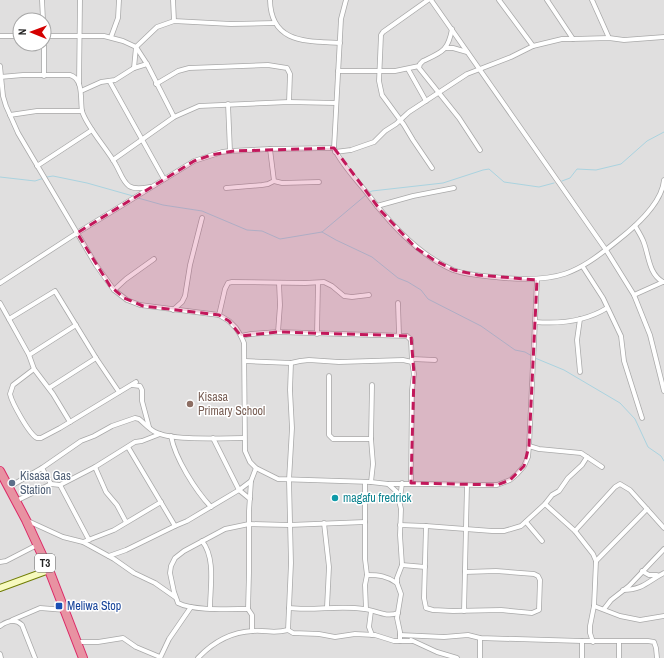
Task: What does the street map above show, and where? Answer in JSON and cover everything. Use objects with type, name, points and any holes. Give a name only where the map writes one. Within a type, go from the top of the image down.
[{"type":"highway","name":"T3","points":[[0,471],[26,520],[49,570],[83,658]]},
{"type":"street","points":[[42,0],[43,12]]},
{"type":"street","points":[[80,0],[80,88],[82,111],[92,130],[130,187],[151,187]]},
{"type":"street","points":[[111,38],[118,18],[120,0]]},
{"type":"street","points":[[173,0],[174,21]]},
{"type":"street","points":[[270,0],[271,12],[275,23],[287,35],[301,40],[340,43]]},
{"type":"street","points":[[346,0],[341,19],[334,150],[377,206],[416,248],[434,260],[454,270],[478,275],[537,280],[564,275],[583,267],[636,226],[658,197],[664,185],[664,180]]},
{"type":"street","points":[[432,168],[401,120],[382,95],[379,72],[381,38],[383,32],[430,0],[452,28],[467,52],[606,250],[634,295],[650,335],[664,391]]},
{"type":"street","points":[[499,0],[533,46]]},
{"type":"street","points":[[547,0],[573,39]]},
{"type":"street","points":[[592,0],[609,38]]},
{"type":"street","points":[[134,68],[136,47],[157,27],[174,21],[231,24],[275,23]]},
{"type":"street","points":[[446,48],[452,28]]},
{"type":"street","points":[[0,36],[12,36]]},
{"type":"street","points":[[52,36],[104,36],[136,47],[147,64],[174,117]]},
{"type":"street","points":[[0,283],[77,233],[194,161],[230,151],[270,149],[351,150],[374,142],[409,112],[458,79],[533,46],[562,39],[609,38],[624,40],[664,37]]},
{"type":"street","points":[[338,71],[379,72],[408,69],[419,66],[423,61],[446,48],[453,48],[467,52]]},
{"type":"street","points":[[44,52],[44,76]]},
{"type":"street","points":[[80,88],[101,82],[110,82],[134,68],[147,64]]},
{"type":"street","points":[[156,84],[178,71],[189,68],[250,65],[280,66],[287,68],[290,73],[289,102]]},
{"type":"street","points":[[0,66],[3,96],[10,115],[26,148],[77,233],[114,290],[124,298],[136,304],[219,315],[229,321],[241,336],[244,343],[245,361],[245,451],[250,462],[256,468],[278,479],[371,482],[388,484],[411,483],[497,485],[510,480],[518,474],[528,457],[537,280]]},
{"type":"street","points":[[419,66],[422,73],[459,118],[480,150]]},
{"type":"street","points":[[408,69],[426,101]]},
{"type":"street","points":[[0,77],[24,75],[74,76],[80,88]]},
{"type":"street","points":[[110,82],[164,179]]},
{"type":"street","points":[[113,160],[174,117],[199,106],[289,102],[336,103]]},
{"type":"street","points":[[228,104],[230,151]]},
{"type":"street","points":[[10,115],[40,111],[82,111]]},
{"type":"street","points":[[37,166],[92,130]]},
{"type":"street","points":[[270,149],[274,181]]},
{"type":"street","points":[[226,188],[262,186],[274,181],[288,183],[320,182]]},
{"type":"street","points":[[377,206],[413,196],[454,188]]},
{"type":"street","points":[[173,310],[182,302],[185,296],[190,265],[202,218]]},
{"type":"street","points":[[636,226],[645,244],[647,257],[653,273],[657,279],[663,283]]},
{"type":"street","points":[[114,290],[142,267],[154,260]]},
{"type":"street","points":[[583,267],[603,298],[621,336],[624,361],[642,418]]},
{"type":"street","points":[[219,315],[225,288],[228,283],[324,282],[329,284],[344,296],[352,297],[369,295]]},
{"type":"street","points":[[278,332],[280,305],[279,283]]},
{"type":"street","points":[[317,334],[318,283]]},
{"type":"street","points":[[634,295],[663,283]]},
{"type":"street","points":[[9,319],[55,291],[96,358],[119,392]]},
{"type":"street","points":[[0,303],[29,355],[34,369],[49,388],[70,422]]},
{"type":"street","points":[[398,303],[399,336]]},
{"type":"street","points":[[536,322],[553,323],[580,319],[607,308]]},
{"type":"street","points":[[580,319],[576,340],[580,372]]},
{"type":"street","points":[[29,355],[76,325]]},
{"type":"street","points":[[241,336],[278,332],[407,336],[410,338],[414,374],[412,398],[411,483]]},
{"type":"street","points":[[49,388],[96,358]]},
{"type":"street","points":[[245,361],[291,363],[309,360],[340,362],[435,360]]},
{"type":"street","points":[[288,630],[291,563],[289,480],[292,428],[290,390],[291,363]]},
{"type":"street","points":[[34,369],[13,385],[11,397],[20,416],[37,438],[41,438],[70,422],[136,382]]},
{"type":"street","points":[[329,376],[329,435],[331,437],[371,439]]},
{"type":"street","points":[[132,385],[140,386],[142,390],[142,401],[149,428]]},
{"type":"street","points":[[371,482],[373,464],[371,439],[372,385]]},
{"type":"street","points":[[9,487],[42,468],[75,444],[112,426],[135,418],[139,419],[149,428],[160,434],[213,438],[244,438]]},
{"type":"street","points":[[16,502],[51,484],[60,485],[96,467],[135,442],[160,434]]},
{"type":"street","points":[[171,436],[172,443],[184,468],[201,496],[211,507]]},
{"type":"street","points":[[213,438],[239,490],[250,499]]},
{"type":"street","points":[[529,446],[539,449],[581,453],[602,467]]},
{"type":"street","points":[[128,447],[175,526]]},
{"type":"street","points":[[400,525],[504,531],[521,526],[545,504],[552,495],[559,491],[568,478],[582,465],[587,457]]},
{"type":"street","points":[[96,467],[106,492],[117,504],[126,522]]},
{"type":"street","points":[[42,468],[51,484]]},
{"type":"street","points":[[252,631],[252,615],[248,609],[250,573],[249,524],[251,481],[256,468]]},
{"type":"street","points":[[109,556],[126,550],[187,521],[239,490],[251,481]]},
{"type":"street","points":[[365,482],[365,559],[367,575],[365,585],[366,609]]},
{"type":"street","points":[[400,641],[397,621],[401,594],[397,583],[397,578],[402,565],[400,499],[402,483]]},
{"type":"street","points":[[388,484],[397,492],[400,499]]},
{"type":"street","points":[[575,531],[618,484],[630,490],[664,528]]},
{"type":"street","points":[[60,485],[90,540]]},
{"type":"street","points":[[464,611],[467,485]]},
{"type":"street","points":[[83,542],[114,530],[161,502]]},
{"type":"street","points":[[545,504],[575,531],[593,554],[596,561],[594,606],[590,626],[593,642]]},
{"type":"street","points":[[596,561],[647,508]]},
{"type":"street","points":[[26,520],[63,537],[83,542],[109,556],[134,573],[155,583],[175,597]]},
{"type":"street","points":[[248,609],[191,607],[178,603],[175,597],[170,573],[172,563],[178,555],[225,529],[249,524],[289,525],[366,522]]},
{"type":"street","points":[[526,522],[542,541]]},
{"type":"street","points":[[324,523],[329,567],[327,607]]},
{"type":"street","points":[[426,526],[424,598],[426,608],[433,610],[501,610],[536,613],[539,610],[540,580],[538,576],[534,574],[465,572]]},
{"type":"street","points":[[202,541],[207,547],[211,559],[210,608]]},
{"type":"street","points":[[0,562],[37,545]]},
{"type":"street","points":[[604,609],[610,600],[629,586],[664,549]]},
{"type":"street","points":[[402,565],[425,567]]},
{"type":"street","points":[[0,588],[49,570]]},
{"type":"street","points":[[642,571],[649,575],[662,574]]},
{"type":"street","points":[[623,590],[634,590],[640,588],[662,574]]},
{"type":"street","points":[[367,575],[388,577],[397,583]]},
{"type":"street","points":[[289,608],[301,609],[341,606],[391,614],[398,613]]},
{"type":"street","points":[[594,606],[620,616],[640,620],[664,616]]},
{"type":"street","points":[[77,642],[98,642],[123,638],[136,647],[160,657],[169,639],[191,607]]},
{"type":"street","points":[[0,626],[40,608],[65,610]]},
{"type":"street","points":[[371,611],[370,627],[372,635]]},
{"type":"street","points":[[11,621],[20,622],[22,625],[35,658]]},
{"type":"street","points":[[198,658],[216,642],[229,636],[252,631],[272,633],[288,630],[293,633],[319,634],[335,637],[355,634],[372,635],[394,641],[412,641],[457,658]]},
{"type":"street","points":[[400,635],[444,637],[468,635],[480,638],[582,642],[648,641],[654,642],[657,658]]},
{"type":"street","points":[[409,636],[412,641]]},
{"type":"street","points":[[480,638],[480,658]]},
{"type":"street","points":[[582,642],[582,658]]},
{"type":"street","points":[[619,642],[619,658]]},
{"type":"street","points":[[0,654],[1,658]]},
{"type":"highlighted area","points":[[334,148],[381,211],[416,248],[434,260],[454,270],[478,275],[537,280],[529,446],[524,466],[510,480],[497,485],[411,483],[414,374],[411,336],[278,332],[241,336],[229,321],[219,315],[143,306],[124,298],[110,286],[77,233],[194,161],[211,155],[234,151]]},
{"type":"shaded area","points":[[0,0],[664,0],[664,658],[0,658]]},
{"type":"waterway","points":[[562,181],[570,178],[577,169],[596,170],[621,164],[647,141],[664,132]]},
{"type":"waterway","points":[[368,193],[372,191],[443,183],[489,169],[504,182],[539,187],[554,183]]},
{"type":"waterway","points":[[47,177],[53,176],[87,183],[133,196]]},
{"type":"waterway","points":[[0,177],[35,181],[44,178]]},
{"type":"waterway","points":[[138,198],[163,205],[202,211],[247,230],[262,231],[280,239],[322,232],[366,195]]},
{"type":"waterway","points":[[322,232],[372,257],[398,278],[421,290],[428,299],[481,326],[515,350],[525,352],[532,356]]},
{"type":"waterway","points":[[535,358],[564,370],[620,403],[635,419],[648,447],[661,456],[664,461]]},
{"type":"place","name":"Kisasa Primary School","points":[[190,404]]},
{"type":"place","name":"Kisasa Gas Station","points":[[12,483]]},
{"type":"place","name":"magafu fredrick","points":[[335,498]]},
{"type":"place","name":"Meliwa Stop","points":[[59,606]]}]
